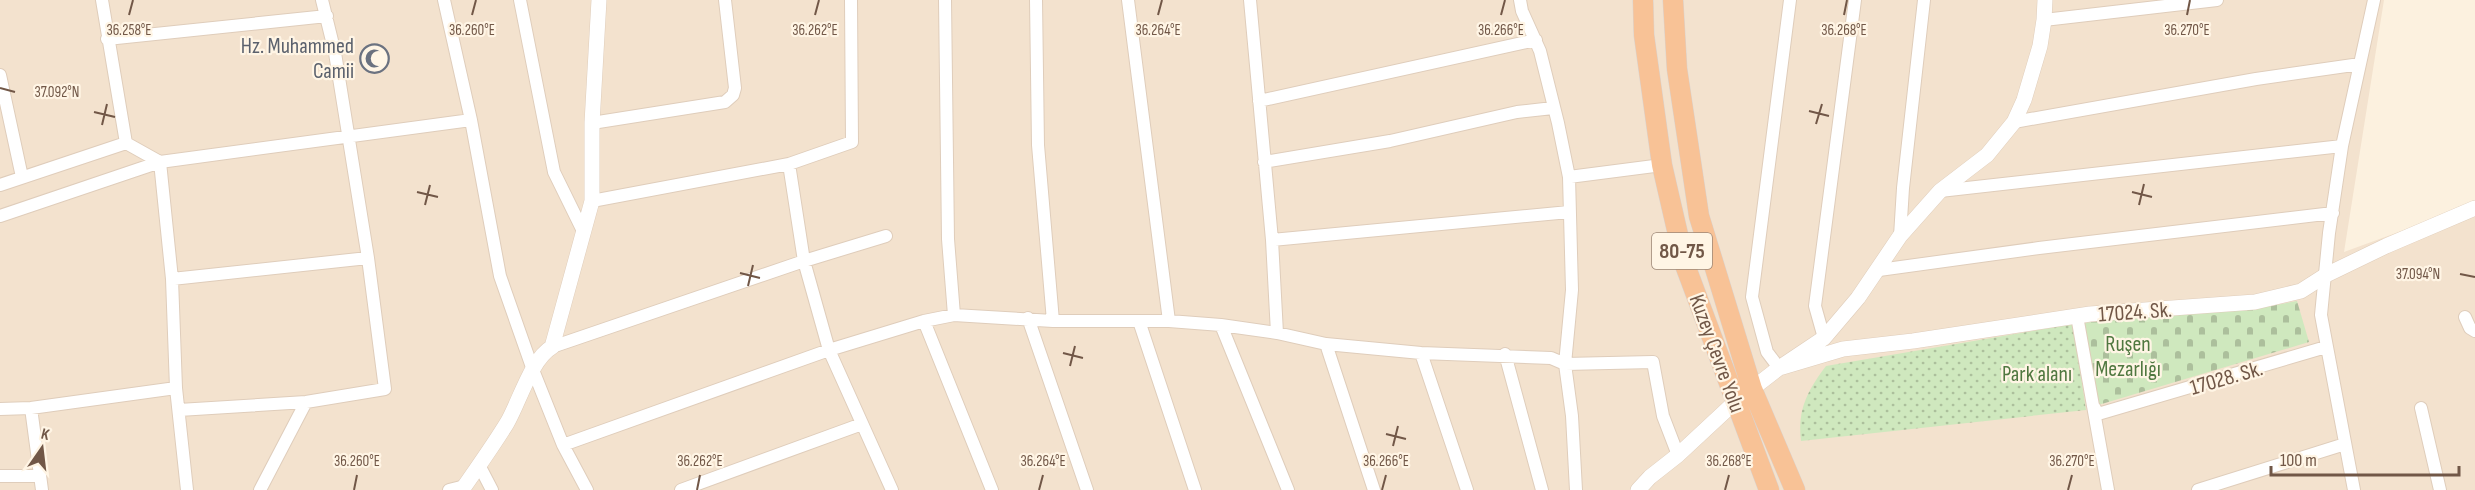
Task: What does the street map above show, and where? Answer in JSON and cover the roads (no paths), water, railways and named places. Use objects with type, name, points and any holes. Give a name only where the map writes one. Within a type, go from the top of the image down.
[{"type":"highway","name":"Kuzey Çevre Yolu","points":[[1643,0],[1644,34],[1662,165],[1685,265],[1769,490]]},
{"type":"highway","name":"Kuzey Çevre Yolu","points":[[1673,0],[1677,69],[1699,216],[1752,389],[1795,490]]},
{"type":"street","points":[[102,0],[126,143]]},
{"type":"street","points":[[179,410],[306,402],[385,389],[368,258],[335,53],[322,0]]},
{"type":"street","points":[[444,0],[471,120],[500,276],[533,370],[563,445],[587,490]]},
{"type":"street","points":[[520,0],[554,172],[583,231]]},
{"type":"street","points":[[552,347],[592,201],[592,123],[599,0]]},
{"type":"street","points":[[592,123],[725,102],[733,95],[735,88],[725,0]]},
{"type":"street","points":[[592,201],[789,164],[852,142],[851,0]]},
{"type":"street","points":[[945,0],[948,239],[954,315]]},
{"type":"street","points":[[1036,0],[1038,145],[1053,321]]},
{"type":"street","points":[[1128,0],[1169,321]]},
{"type":"street","points":[[1250,0],[1272,240],[1277,333]]},
{"type":"street","points":[[1520,0],[1536,40],[1569,177],[1572,290],[1565,364],[1572,416],[1576,490]]},
{"type":"street","points":[[1779,368],[1767,352],[1752,297],[1790,0]]},
{"type":"street","points":[[1824,338],[1815,306],[1856,0]]},
{"type":"street","points":[[1900,236],[1903,188],[1924,0]]},
{"type":"street","points":[[1638,490],[1735,402],[1779,368],[1808,351],[1824,338],[1879,270],[1900,236],[1941,191],[1987,154],[2014,122],[2024,100],[2040,46],[2045,0]]},
{"type":"street","points":[[2044,21],[2217,0]]},
{"type":"street","points":[[2354,490],[2321,315],[2329,233],[2342,146],[2374,0]]},
{"type":"street","points":[[107,39],[327,16]]},
{"type":"street","points":[[1259,101],[1536,40]]},
{"type":"street","points":[[2014,122],[2256,79],[2360,64]]},
{"type":"street","points":[[0,75],[22,177]]},
{"type":"street","points":[[1264,162],[1390,141],[1517,112],[1553,108]]},
{"type":"street","points":[[0,216],[160,162],[471,120]]},
{"type":"street","points":[[0,185],[126,143],[160,162]]},
{"type":"street","points":[[1941,191],[2342,146]]},
{"type":"street","points":[[160,162],[172,279],[176,387],[187,490]]},
{"type":"street","points":[[789,164],[804,261],[829,350],[892,490]]},
{"type":"street","points":[[1569,177],[1662,165]]},
{"type":"street","name":"17024. Sk.","points":[[1779,368],[1843,349],[1913,341],[2077,316],[2255,302],[2301,291],[2326,275],[2386,246],[2475,208]]},
{"type":"street","points":[[1272,240],[1569,212]]},
{"type":"street","points":[[1879,270],[2039,248],[2333,213]]},
{"type":"street","points":[[449,490],[464,488],[508,422],[533,370],[547,350],[552,347],[804,261],[886,236]]},
{"type":"street","points":[[172,279],[368,258]]},
{"type":"street","points":[[563,445],[829,350],[924,321],[954,315],[1053,321],[1169,321],[1277,333],[1326,344],[1421,353],[1505,354],[1551,358],[1565,364],[1653,362],[1663,416],[1678,455]]},
{"type":"street","points":[[2077,316],[2108,490]]},
{"type":"street","points":[[2465,317],[2470,328],[2475,331]]},
{"type":"street","points":[[1028,318],[1087,490]]},
{"type":"street","points":[[924,321],[992,490]]},
{"type":"street","points":[[1139,321],[1195,490]]},
{"type":"street","points":[[1221,325],[1288,490]]},
{"type":"street","points":[[1326,344],[1374,490]]},
{"type":"street","name":"17028. Sk.","points":[[2094,406],[2098,414],[2326,347]]},
{"type":"street","points":[[1421,353],[1467,490]]},
{"type":"street","points":[[1505,354],[1542,490]]},
{"type":"street","points":[[0,409],[31,408],[176,387]]},
{"type":"street","points":[[260,490],[306,402]]},
{"type":"street","points":[[31,408],[42,490]]},
{"type":"street","points":[[2421,408],[2440,490]]},
{"type":"street","points":[[686,489],[862,424]]},
{"type":"street","points":[[2198,490],[2345,444]]},
{"type":"street","points":[[479,465],[492,490]]},
{"type":"street","points":[[0,476],[40,476]]},
{"type":"place","name":"Hz. Muhammed Camii","points":[[375,58]]},
{"type":"park label","name":"Ruşen Mezarlığı","points":[[2128,356]]},
{"type":"park label","name":"Park alanı","points":[[2037,373]]}]
